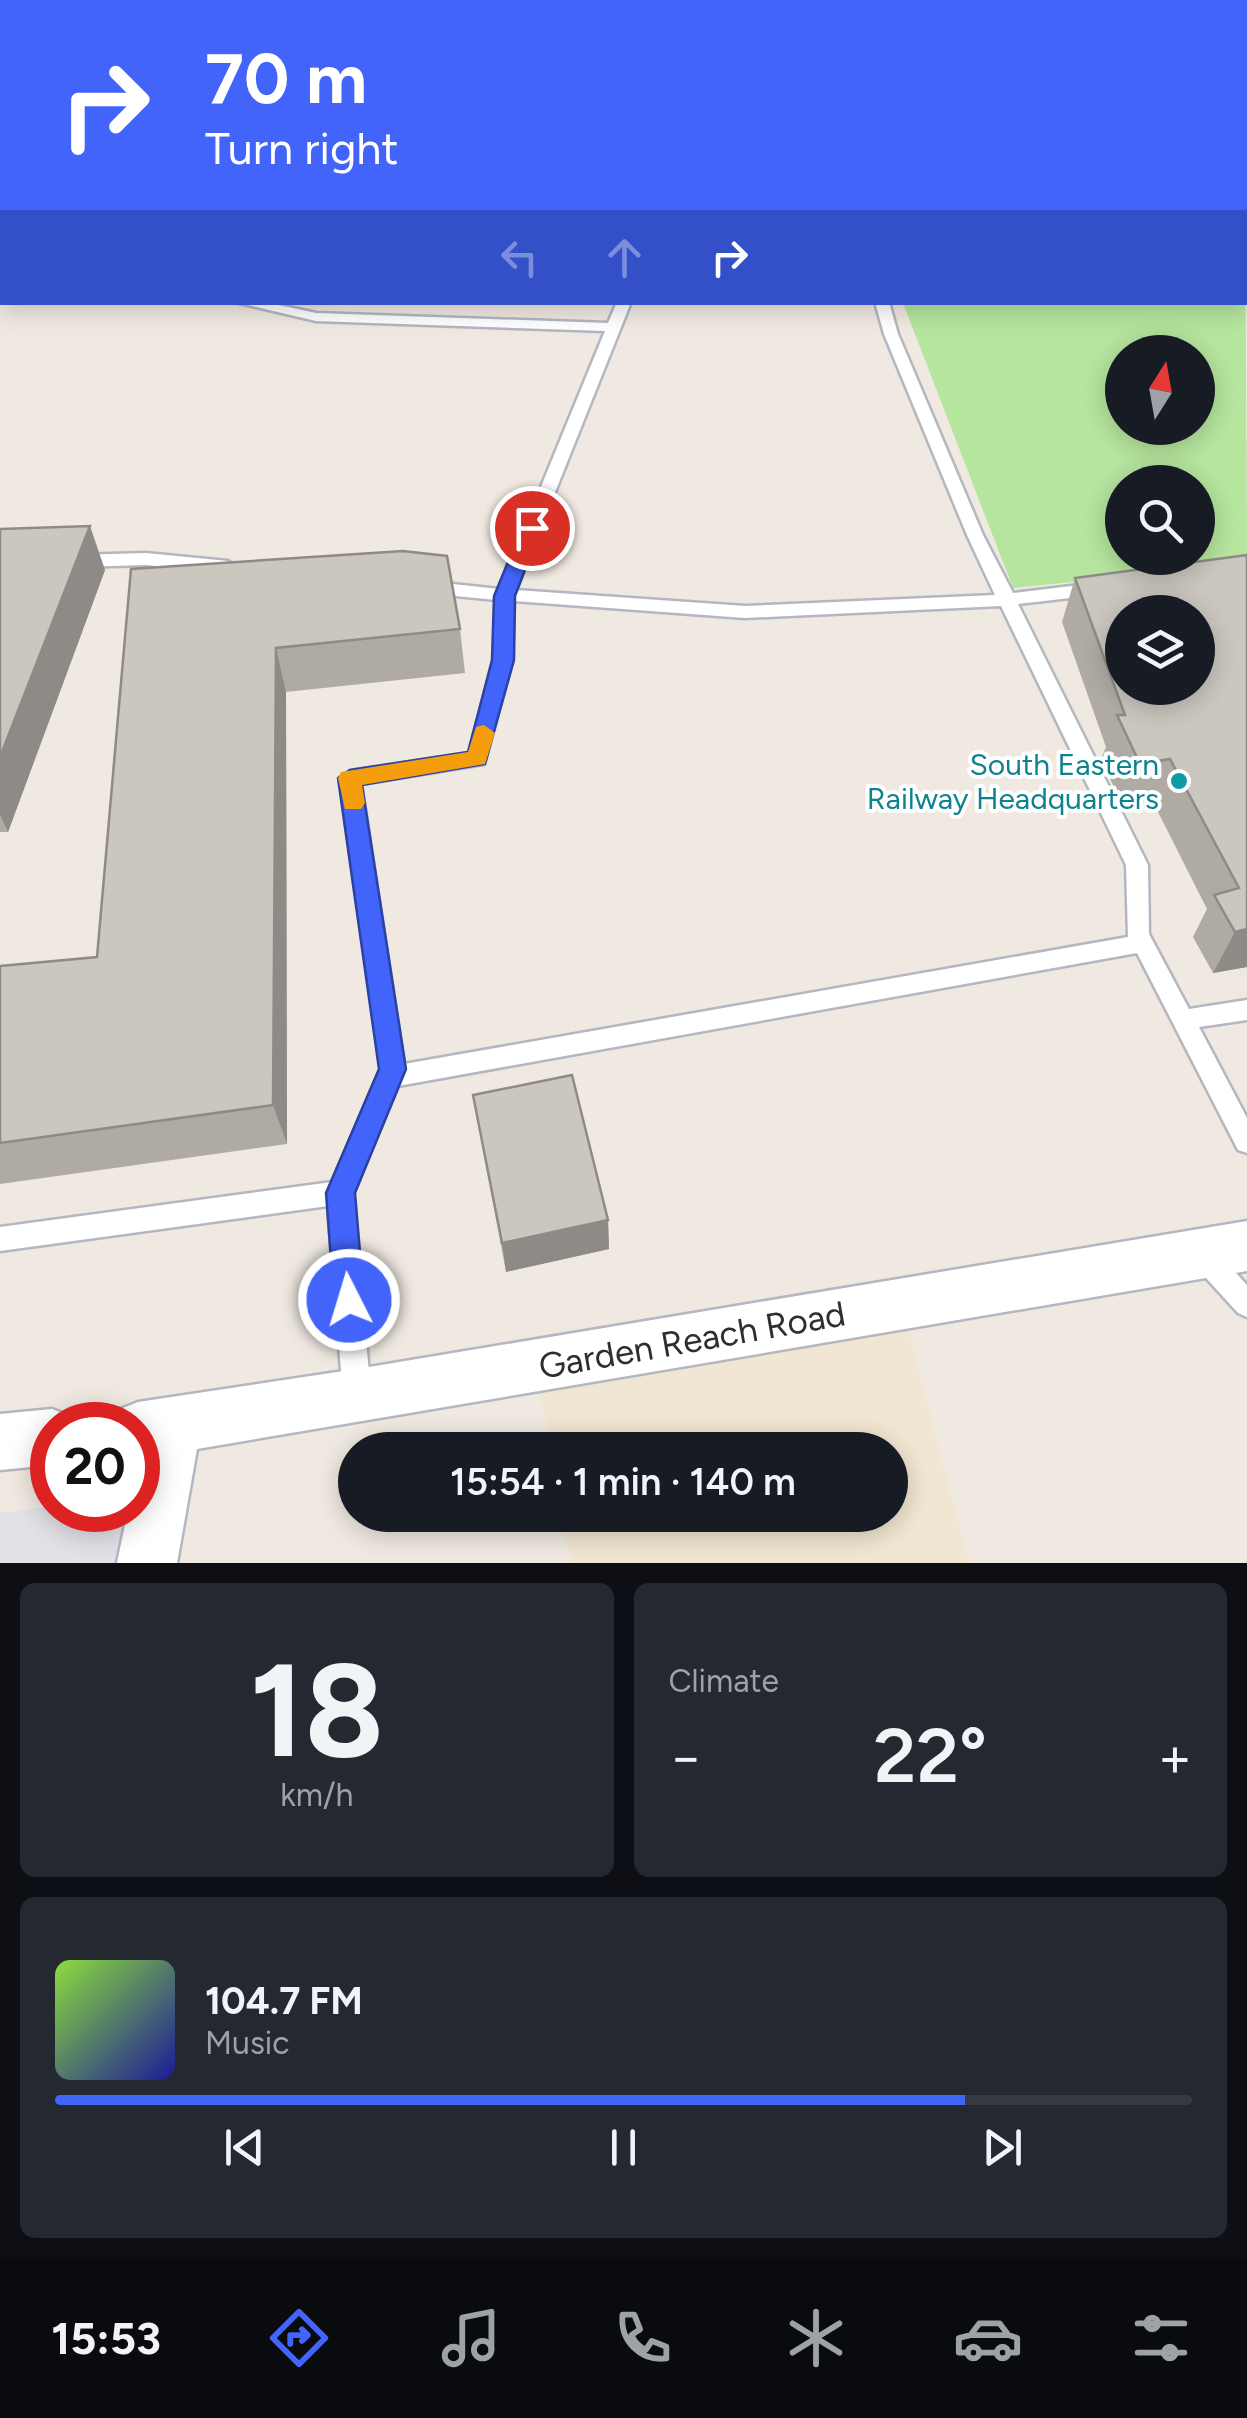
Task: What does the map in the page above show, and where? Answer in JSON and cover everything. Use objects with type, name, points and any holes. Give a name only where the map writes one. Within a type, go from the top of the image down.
[{"type":"street","name":"Garden Reach Road","points":[[160,1427],[1224,1250]]},
{"type":"street","points":[[0,1442],[30,1439]]},
{"type":"street","points":[[147,1563],[149,1532]]},
{"type":"lane","points":[[261,305],[316,317],[613,328]]},
{"type":"lane","points":[[358,1396],[340,1193],[392,1069],[350,778],[477,758],[503,660],[504,596],[623,305]]},
{"type":"lane","points":[[883,305],[891,334],[975,535],[1137,866],[1138,934],[1247,1142]]},
{"type":"lane","points":[[55,561],[146,559],[240,568]]},
{"type":"lane","points":[[410,586],[746,612],[1007,600],[1120,586]]},
{"type":"lane","points":[[390,1077],[1143,943]]},
{"type":"lane","points":[[1183,1020],[1247,1010]]},
{"type":"lane","points":[[0,1239],[340,1193]]},
{"type":"lane","points":[[1224,1250],[1247,1304]]},
{"type":"shaded area","points":[[905,1318],[969,1563],[571,1563],[565,1532],[908,1532],[908,1432],[548,1432],[539,1385]]},
{"type":"shaded area","points":[[30,1509],[30,1532],[131,1532],[125,1563],[0,1563],[0,1513]]},
{"type":"green space","points":[[904,305],[1246,305],[1247,564],[1215,567],[1215,465],[1105,465],[1105,575],[1140,575],[1013,588]]},
{"type":"building","points":[[90,526],[0,757],[0,529]]},
{"type":"building","points":[[403,551],[447,556],[460,629],[276,648],[273,1105],[0,1143],[0,966],[97,957],[131,569]]},
{"type":"building","points":[[1247,555],[1247,929],[1235,932],[1214,895],[1239,888],[1170,759],[1140,764],[1117,715],[1125,715],[1121,705],[1215,705],[1215,595],[1105,595],[1105,660],[1075,578],[1105,574],[1215,575],[1215,559]]},
{"type":"building","points":[[572,1075],[608,1220],[502,1243],[473,1095]]},
{"type":"slow traffic","points":[[353,803],[350,778],[477,758],[484,733]]},
{"type":"place","name":"South Eastern Railway Headquarters","points":[[1179,781]]},
{"type":"route","points":[[349,1300],[340,1193],[392,1069],[350,778],[477,758],[503,660],[504,596],[532,528]]}]
